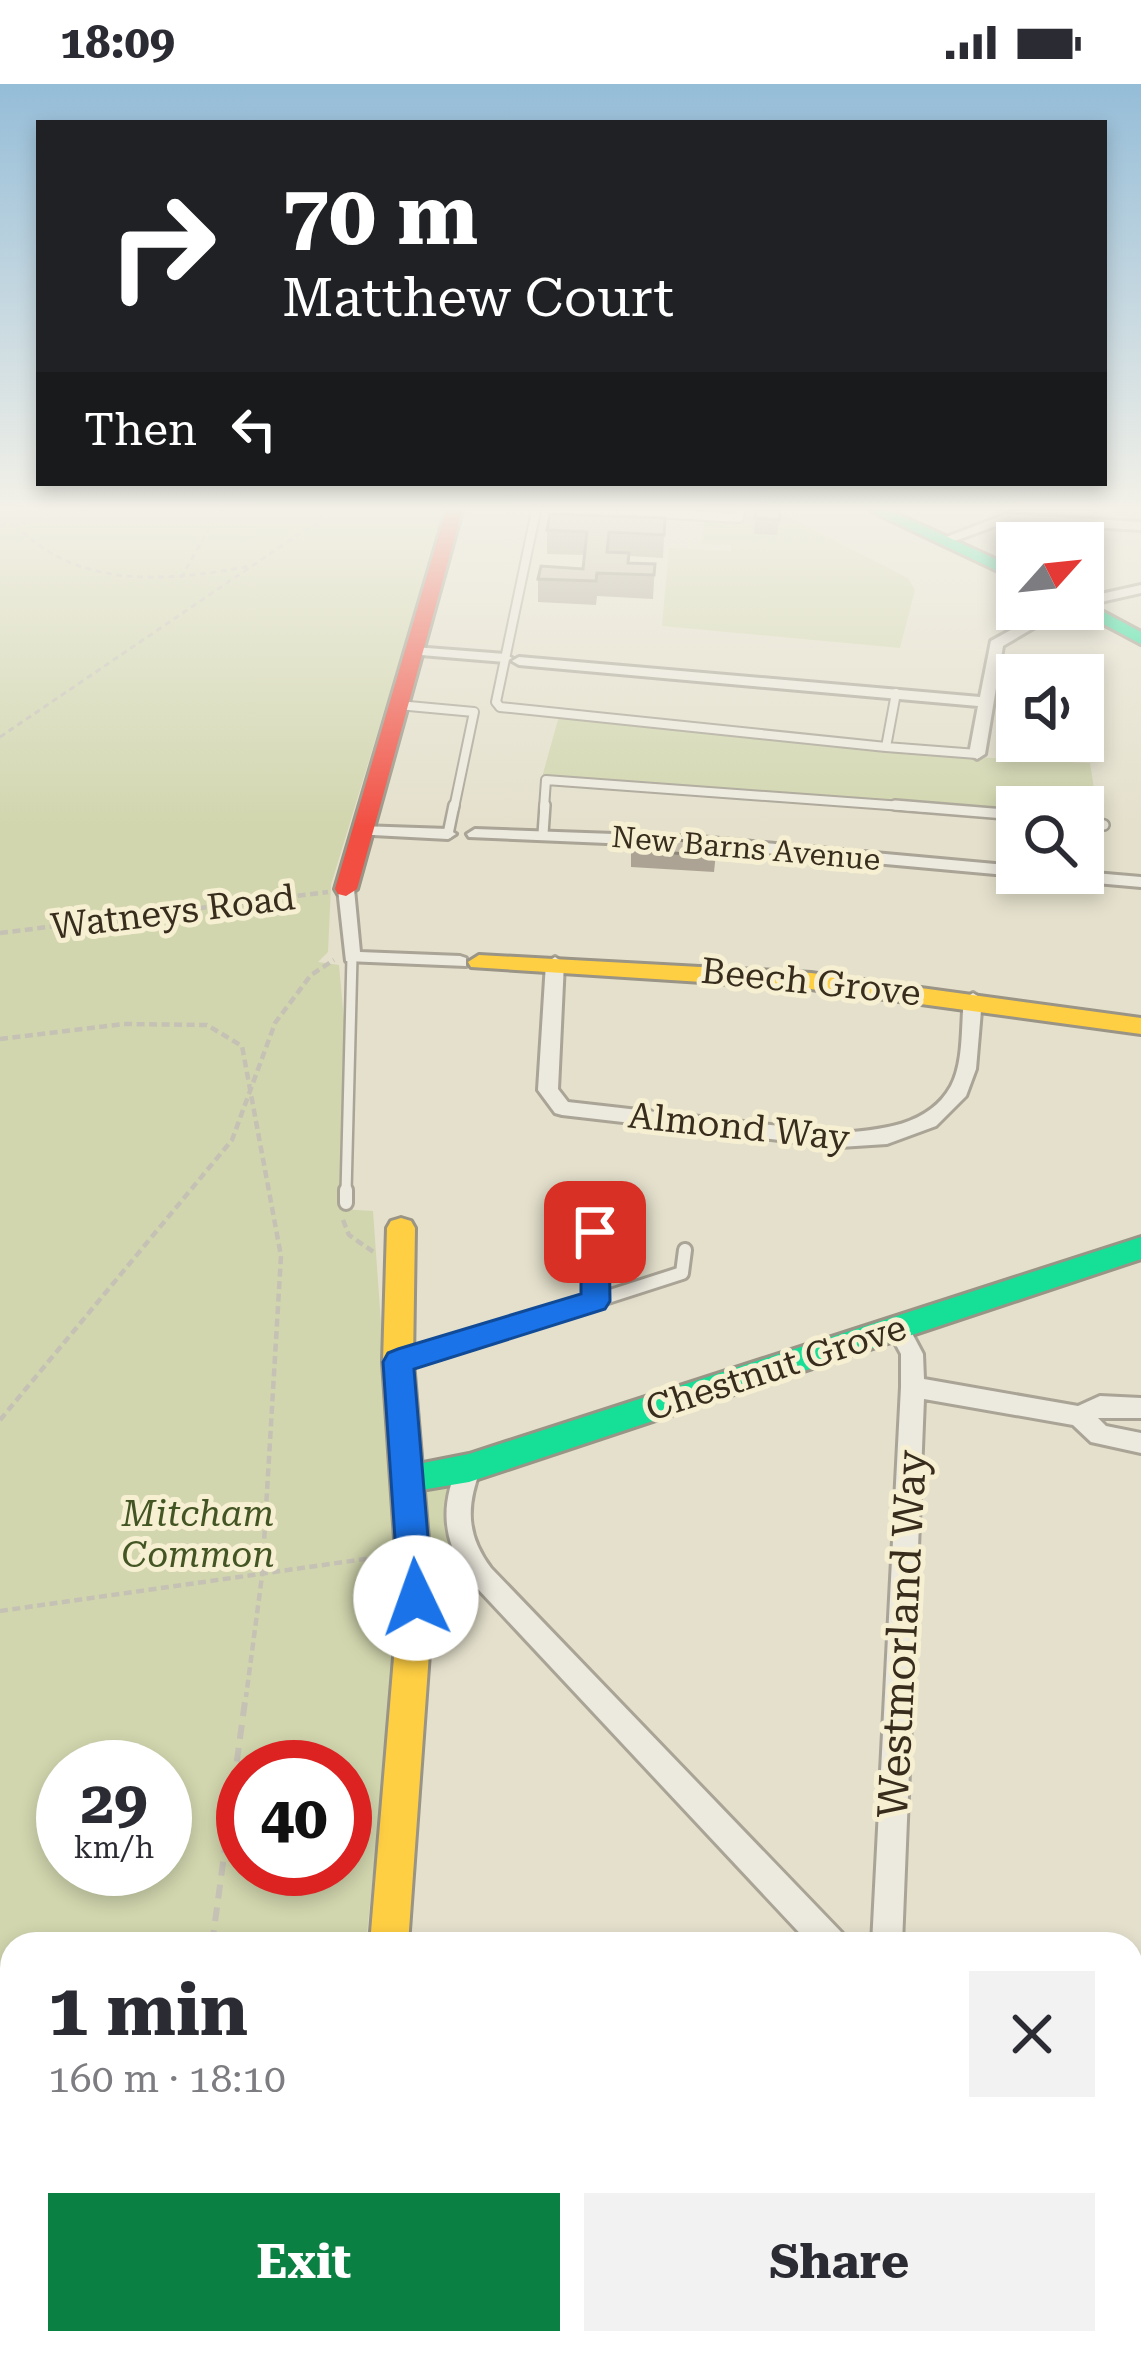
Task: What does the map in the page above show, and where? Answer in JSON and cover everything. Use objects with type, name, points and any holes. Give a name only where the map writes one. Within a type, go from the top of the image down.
[{"type":"street","points":[[350,954],[346,889],[425,617]]},
{"type":"street","points":[[1104,617],[1141,639]]},
{"type":"street","points":[[977,754],[998,641],[1019,630]]},
{"type":"street","points":[[415,651],[986,702]]},
{"type":"street","points":[[360,831],[448,834]]},
{"type":"street","name":"New Barns Avenue","points":[[475,834],[699,842],[996,869]]},
{"type":"street","points":[[1104,879],[1141,882]]},
{"type":"street","name":"Beech Grove","points":[[350,954],[671,967],[973,999],[1141,1026]]},
{"type":"street","name":"Almond Way","points":[[555,963],[548,1090],[562,1108],[840,1140],[903,1133],[950,1104],[966,1069],[973,999]]},
{"type":"street","points":[[398,1362],[595,1301],[595,1232]]},
{"type":"street","points":[[390,1932],[416,1598],[398,1362],[400,1242]]},
{"type":"street","name":"Chestnut Grove","points":[[409,1478],[469,1468],[1141,1248]]},
{"type":"street","name":"Westmorland Way","points":[[888,1932],[914,1387],[912,1354],[898,1328]]},
{"type":"street","points":[[914,1387],[1080,1416],[1099,1435],[1141,1443]]},
{"type":"street","points":[[1080,1416],[1100,1406],[1141,1408]]},
{"type":"street","points":[[469,1468],[454,1514],[457,1538],[482,1576],[820,1932]]},
{"type":"street","points":[[416,1598],[482,1576]]},
{"type":"lane","points":[[519,617],[512,660],[496,702],[500,707],[977,754]]},
{"type":"lane","points":[[886,747],[896,693]]},
{"type":"lane","points":[[398,705],[539,718]]},
{"type":"lane","points":[[448,834],[474,712]]},
{"type":"lane","points":[[543,834],[546,780],[704,788],[996,813]]},
{"type":"lane","points":[[346,1203],[350,954]]},
{"type":"lane","points":[[595,1301],[682,1273],[685,1250]]},
{"type":"path","points":[[0,737],[178,617]]},
{"type":"path","name":"Watneys Road","points":[[0,933],[346,889]]},
{"type":"path","points":[[0,1420],[232,1141],[274,1023],[310,975],[350,954]]},
{"type":"path","points":[[0,1040],[124,1024],[207,1025],[242,1046],[251,1081],[257,1144],[281,1256],[262,1576],[214,1932]]},
{"type":"path","points":[[346,1203],[343,1221],[349,1235],[373,1253],[400,1242]]},
{"type":"path","points":[[0,1611],[413,1552]]},
{"type":"green space","name":"Mitcham Common","points":[[0,617],[413,617],[331,885],[328,952],[318,962],[339,965],[347,1054],[340,1209],[373,1211],[395,1520],[397,1639],[372,1885],[372,1740],[216,1740],[216,1896],[371,1896],[367,1932],[0,1932]]},
{"type":"green space","points":[[663,617],[908,617],[900,648],[662,626]]},
{"type":"green space","points":[[559,716],[996,758],[996,762],[1090,763],[1094,786],[996,786],[996,812],[542,777]]},
{"type":"green space","points":[[448,1482],[452,1488],[445,1523],[455,1574],[440,1579],[430,1564],[426,1493],[427,1486]]},
{"type":"building","points":[[633,837],[717,843],[716,856],[631,850]]},
{"type":"traffic: fast","points":[[1104,618],[1141,639]]},
{"type":"traffic: fast","points":[[409,1478],[469,1468],[1141,1248]]},
{"type":"traffic: slow","points":[[479,962],[811,981],[1141,1026]]},
{"type":"traffic: slow","points":[[390,1932],[416,1598],[398,1362],[401,1228]]},
{"type":"traffic: jam","points":[[346,889],[424,617]]},
{"type":"route","points":[[416,1598],[398,1362],[595,1301],[595,1232]]}]
